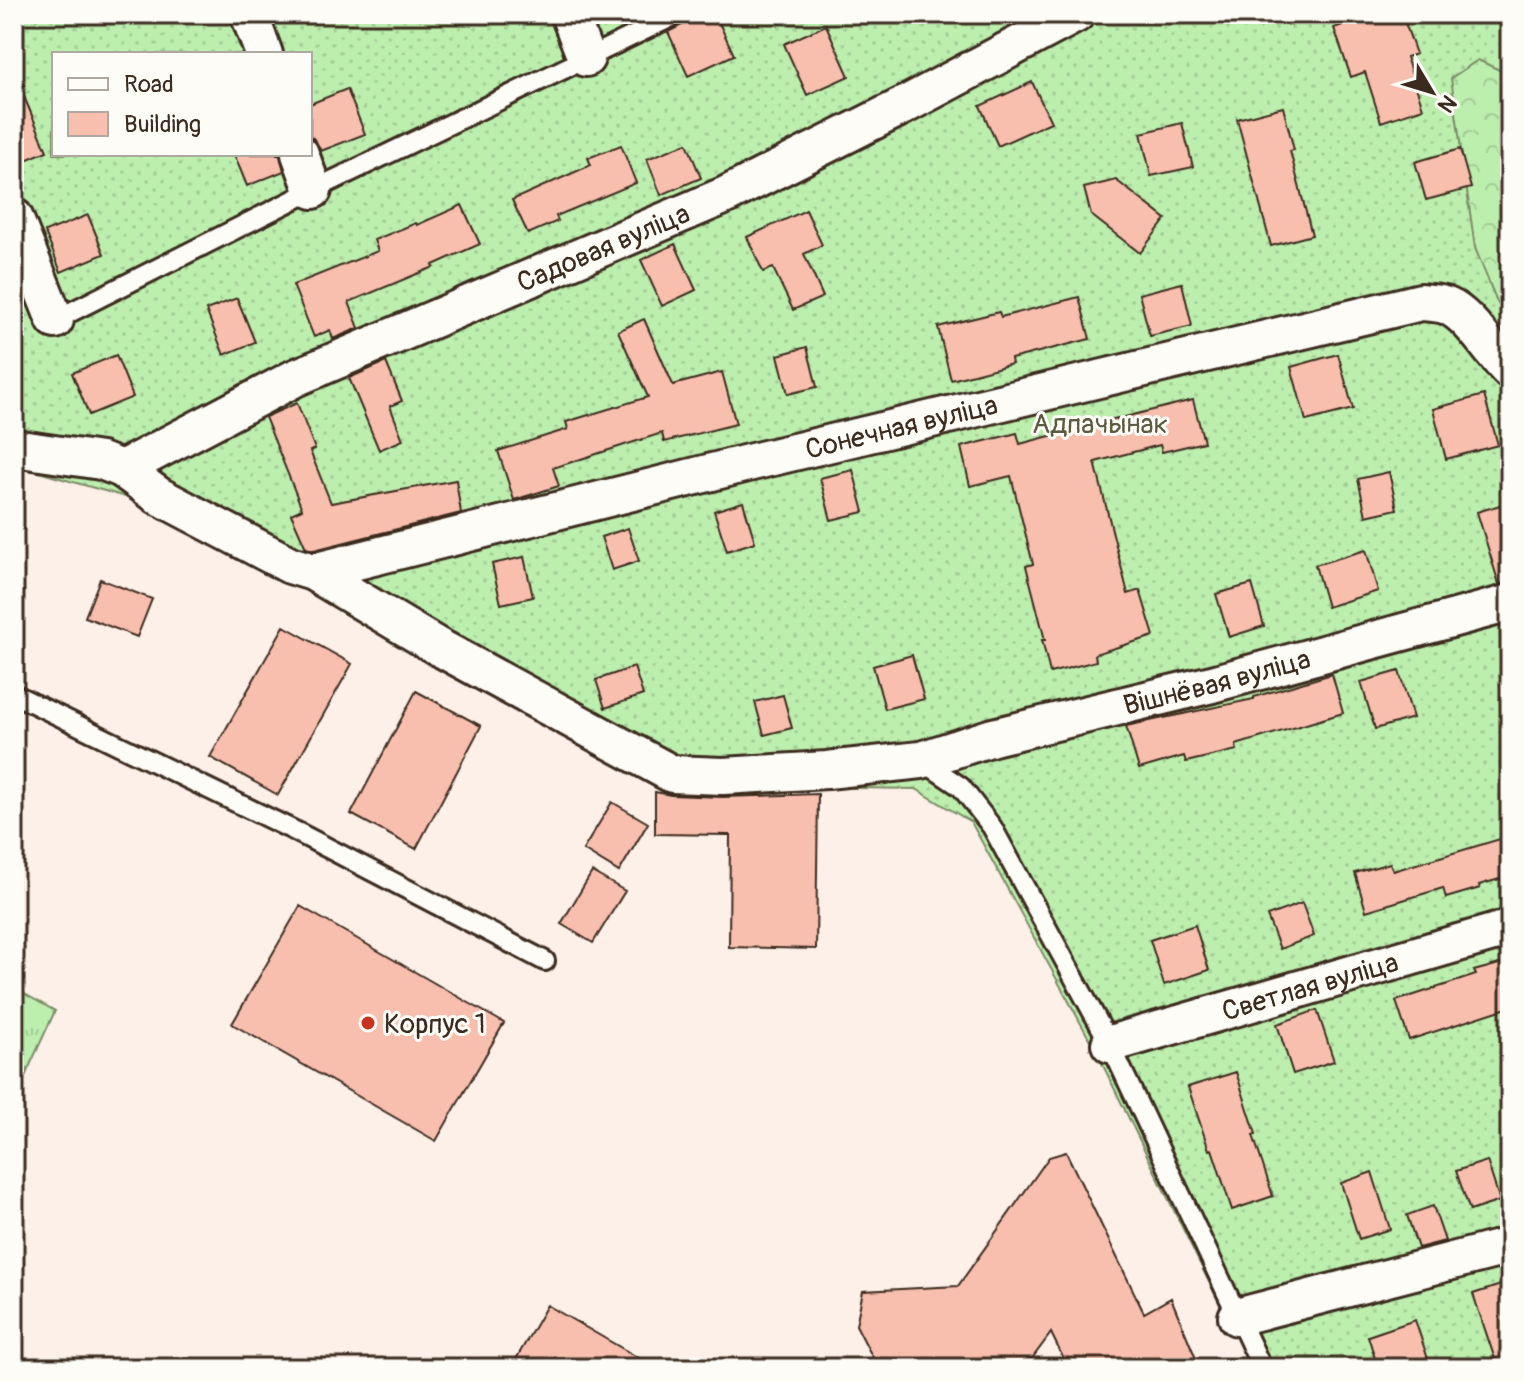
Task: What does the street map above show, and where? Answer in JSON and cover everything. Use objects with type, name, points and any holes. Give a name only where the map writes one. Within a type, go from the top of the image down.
[{"type":"street","points":[[249,14],[263,52]]},
{"type":"street","points":[[569,14],[586,58]]},
{"type":"street","name":"Садовая вуліца","points":[[122,469],[295,378],[726,195],[1076,14]]},
{"type":"street","points":[[301,156],[313,190]]},
{"type":"street","points":[[14,217],[55,320]]},
{"type":"street","name":"Сонечная вуліца","points":[[313,572],[752,462],[1421,302],[1446,305],[1467,320],[1510,371]]},
{"type":"street","points":[[14,448],[101,461],[122,469]]},
{"type":"street","name":"Вішнёвая вуліца","points":[[122,469],[159,496],[290,565],[313,572],[435,645],[672,774],[723,776],[921,760],[993,737],[1212,684],[1510,603]]},
{"type":"street","name":"Светлая вуліца","points":[[1110,1044],[1510,928]]},
{"type":"street","points":[[1237,1317],[1510,1246]]},
{"type":"lane","points":[[55,320],[313,190],[678,14]]},
{"type":"lane","points":[[14,694],[297,832],[545,961]]},
{"type":"lane","points":[[921,760],[961,787],[992,827],[1110,1044],[1262,1368]]},
{"type":"green space","name":"Адпачынак","points":[[14,14],[1510,14],[1510,1368],[1251,1368],[1097,1053],[971,822],[916,789],[730,786],[143,502],[14,465]]},
{"type":"green space","points":[[1478,60],[1510,75],[1510,322],[1497,302],[1475,248],[1451,78]]},
{"type":"green space","points":[[14,988],[55,1011],[14,1100]]},
{"type":"building","points":[[690,14],[715,14],[734,55],[688,76],[668,32],[684,24]]},
{"type":"building","points":[[1372,14],[1402,14],[1416,54],[1406,57],[1423,108],[1381,122],[1365,72],[1351,77],[1334,28]]},
{"type":"building","points":[[826,25],[849,76],[807,95],[784,44]]},
{"type":"building","points":[[14,73],[47,151],[14,165]]},
{"type":"building","points":[[1032,82],[1051,122],[998,146],[980,106]]},
{"type":"building","points":[[347,89],[365,134],[321,151],[312,138],[312,103]]},
{"type":"building","points":[[1283,107],[1294,150],[1290,151],[1312,235],[1271,246],[1237,119]]},
{"type":"building","points":[[1182,123],[1193,167],[1151,176],[1141,133]]},
{"type":"building","points":[[687,143],[701,178],[661,195],[647,159]]},
{"type":"building","points":[[621,145],[636,183],[556,216],[558,221],[528,234],[512,200],[591,165],[588,158]]},
{"type":"building","points":[[1460,149],[1471,188],[1426,200],[1415,162]]},
{"type":"building","points":[[235,156],[280,156],[284,171],[247,186]]},
{"type":"building","points":[[1116,180],[1166,219],[1140,253],[1091,215],[1084,188]]},
{"type":"building","points":[[462,205],[480,244],[434,267],[349,302],[359,328],[333,339],[330,330],[314,337],[293,285],[378,251],[374,240]]},
{"type":"building","points":[[806,210],[822,245],[804,254],[823,297],[793,310],[773,268],[763,272],[747,237]]},
{"type":"building","points":[[88,215],[104,254],[61,272],[45,232]]},
{"type":"building","points":[[675,244],[696,290],[662,306],[641,260]]},
{"type":"building","points":[[1182,283],[1192,326],[1150,336],[1139,294]]},
{"type":"building","points":[[1079,297],[1090,339],[1011,359],[1012,364],[951,380],[938,327],[999,312],[1001,317]]},
{"type":"building","points":[[237,298],[255,342],[224,355],[206,310]]},
{"type":"building","points":[[644,319],[673,385],[722,372],[736,424],[664,442],[662,433],[553,468],[559,486],[514,500],[498,451],[568,429],[566,422],[648,397],[618,331]]},
{"type":"building","points":[[807,347],[817,387],[788,394],[778,355]]},
{"type":"building","points":[[1338,354],[1353,409],[1306,421],[1291,367]]},
{"type":"building","points":[[116,355],[133,397],[89,415],[72,373]]},
{"type":"building","points":[[386,362],[402,401],[390,406],[403,440],[379,450],[349,378]]},
{"type":"building","points":[[1484,395],[1498,445],[1446,459],[1433,409]]},
{"type":"building","points":[[1193,400],[1204,442],[1162,452],[1160,445],[1095,462],[1128,594],[1140,590],[1154,636],[1095,654],[1096,661],[1050,673],[1026,566],[1033,564],[1011,476],[970,486],[961,447],[1017,433],[1020,444]]},
{"type":"building","points":[[297,403],[315,449],[310,451],[331,503],[456,480],[461,513],[314,550],[306,548],[291,514],[302,509],[265,417]]},
{"type":"building","points":[[853,470],[864,512],[831,520],[820,478]]},
{"type":"building","points":[[1389,472],[1397,509],[1366,516],[1358,479]]},
{"type":"building","points":[[743,502],[755,542],[727,551],[714,511]]},
{"type":"building","points":[[1510,502],[1510,583],[1499,584],[1477,512]]},
{"type":"building","points":[[628,528],[639,561],[612,570],[601,537]]},
{"type":"building","points":[[1366,550],[1378,591],[1327,607],[1315,565]]},
{"type":"building","points":[[524,557],[533,597],[501,604],[492,564]]},
{"type":"building","points":[[100,579],[152,599],[137,637],[85,617]]},
{"type":"building","points":[[1252,584],[1264,626],[1229,637],[1216,594]]},
{"type":"building","points":[[284,626],[352,664],[278,795],[210,757]]},
{"type":"building","points":[[912,655],[924,699],[885,709],[873,666]]},
{"type":"building","points":[[634,667],[643,695],[605,708],[596,680]]},
{"type":"building","points":[[1399,671],[1413,718],[1375,729],[1361,682]]},
{"type":"building","points":[[1332,674],[1343,713],[1236,745],[1237,750],[1186,762],[1184,756],[1139,769],[1126,726],[1254,699]]},
{"type":"building","points":[[416,691],[481,726],[416,849],[351,814]]},
{"type":"building","points":[[783,695],[792,728],[764,735],[755,702]]},
{"type":"building","points":[[655,792],[722,797],[818,794],[816,949],[729,947],[730,835],[655,834]]},
{"type":"building","points":[[612,802],[648,823],[619,872],[583,850]]},
{"type":"building","points":[[1510,836],[1510,876],[1446,898],[1443,888],[1366,911],[1355,873],[1390,863],[1393,871]]},
{"type":"building","points":[[592,872],[625,891],[593,943],[561,924]]},
{"type":"building","points":[[1302,903],[1314,936],[1280,949],[1267,916]]},
{"type":"building","name":"Корпус 1","points":[[300,906],[504,1023],[436,1141],[232,1024]]},
{"type":"building","points":[[1195,925],[1209,970],[1164,985],[1150,940]]},
{"type":"building","points":[[1510,961],[1510,1007],[1409,1040],[1396,1001],[1476,975],[1474,971]]},
{"type":"building","points":[[1317,1010],[1334,1061],[1293,1074],[1277,1024]]},
{"type":"building","points":[[1236,1072],[1273,1196],[1232,1210],[1188,1087]]},
{"type":"building","points":[[1066,1152],[1144,1313],[1171,1298],[1197,1361],[1181,1368],[1068,1368],[1051,1333],[1025,1368],[878,1368],[856,1325],[863,1291],[958,1286],[1049,1157]]},
{"type":"building","points":[[1487,1161],[1500,1201],[1470,1211],[1456,1171]]},
{"type":"building","points":[[1372,1172],[1390,1229],[1359,1239],[1341,1183]]},
{"type":"building","points":[[1433,1206],[1445,1241],[1418,1248],[1407,1215]]},
{"type":"building","points":[[1504,1284],[1510,1303],[1510,1368],[1498,1368],[1473,1294]]},
{"type":"building","points":[[547,1305],[656,1368],[511,1368]]},
{"type":"building","points":[[1415,1320],[1431,1368],[1378,1368],[1368,1336]]},
{"type":"place","name":"Корпус 1","points":[[368,1023]]}]
